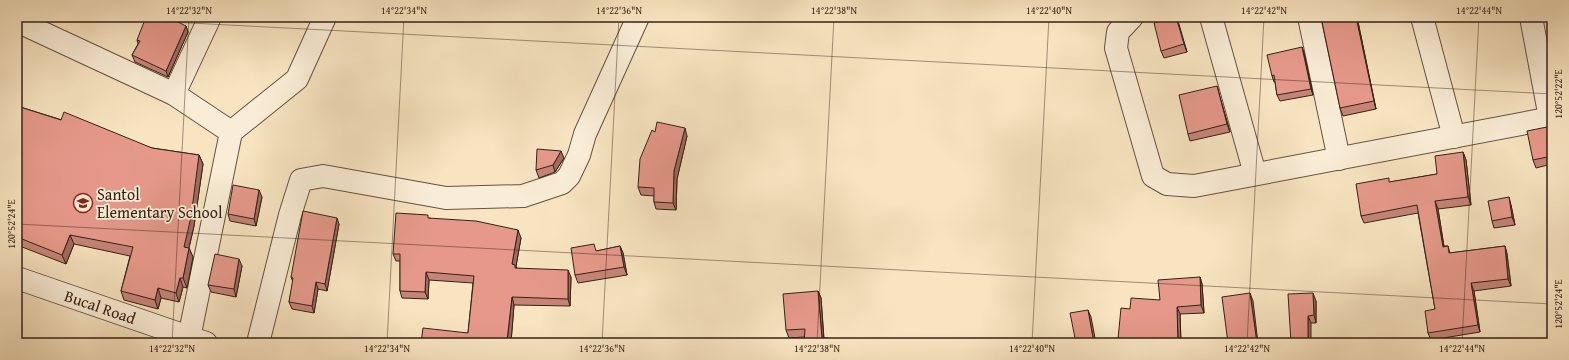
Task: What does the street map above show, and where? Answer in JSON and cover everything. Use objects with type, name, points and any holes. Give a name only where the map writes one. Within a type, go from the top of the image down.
[{"type":"street","points":[[197,340],[231,132],[297,79],[324,17]]},
{"type":"street","points":[[258,343],[290,216],[301,180],[323,176],[446,198],[524,196],[562,183],[569,176],[576,162],[585,134],[638,17]]},
{"type":"street","points":[[1132,17],[1118,32],[1116,48],[1153,176],[1167,184],[1194,186],[1551,118],[1531,17]]},
{"type":"street","points":[[1211,17],[1255,174]]},
{"type":"street","points":[[1309,17],[1339,159]]},
{"type":"street","points":[[1422,17],[1454,137]]},
{"type":"street","points":[[174,94],[206,18]]},
{"type":"street","points":[[17,21],[174,94],[231,132]]},
{"type":"street","name":"Bucal Road","points":[[17,278],[197,340]]},
{"type":"building","points":[[146,17],[168,17],[186,26],[166,71],[132,55],[140,41],[137,40]]},
{"type":"building","points":[[1176,17],[1184,44],[1161,51],[1154,23]]},
{"type":"building","points":[[1321,17],[1356,17],[1374,101],[1340,108]]},
{"type":"building","points":[[1302,47],[1311,89],[1277,95],[1274,75],[1272,76],[1267,55]]},
{"type":"building","points":[[1217,86],[1227,124],[1188,134],[1179,95]]},
{"type":"building","name":"Santol Elementary School","points":[[17,106],[61,120],[64,112],[152,148],[199,155],[191,217],[184,247],[189,248],[183,278],[180,278],[176,293],[158,288],[155,300],[121,291],[133,247],[70,235],[62,255],[17,237]]},
{"type":"building","points":[[657,122],[685,128],[674,171],[673,203],[654,202],[654,188],[638,187],[640,159],[652,130],[655,132]]},
{"type":"building","points":[[1552,126],[1552,156],[1533,160],[1527,131]]},
{"type":"building","points":[[537,149],[561,151],[553,165],[536,170]]},
{"type":"building","points":[[1463,152],[1468,197],[1435,201],[1443,247],[1448,246],[1449,253],[1505,246],[1508,279],[1471,283],[1478,325],[1428,333],[1425,311],[1435,309],[1417,205],[1361,216],[1356,184],[1389,178],[1389,182],[1437,174],[1435,156]]},
{"type":"building","points":[[233,185],[259,190],[254,219],[228,214]]},
{"type":"building","points":[[1509,197],[1512,217],[1492,221],[1488,201]]},
{"type":"building","points":[[303,211],[337,218],[325,284],[316,282],[312,306],[289,302],[293,278],[291,277]]},
{"type":"building","points":[[396,213],[428,215],[428,218],[476,221],[518,230],[512,264],[515,265],[515,268],[568,270],[568,299],[512,297],[507,341],[526,343],[421,343],[423,328],[468,333],[474,276],[426,272],[425,292],[400,291],[400,254],[393,254]]},
{"type":"building","points":[[594,244],[596,251],[620,246],[624,267],[575,275],[571,248]]},
{"type":"building","points":[[215,254],[239,259],[234,289],[208,285]]},
{"type":"building","points":[[1200,277],[1201,305],[1177,307],[1178,343],[1155,343],[1118,339],[1121,308],[1130,309],[1131,298],[1160,300],[1158,280]]},
{"type":"building","points":[[818,291],[822,338],[836,339],[835,343],[804,343],[805,329],[786,330],[783,294]]},
{"type":"building","points":[[1250,293],[1257,343],[1228,343],[1222,297]]},
{"type":"building","points":[[1313,293],[1314,315],[1308,316],[1308,343],[1291,343],[1288,294]]},
{"type":"building","points":[[1088,310],[1094,343],[1076,343],[1070,313]]},
{"type":"building","points":[[572,339],[606,341],[606,343],[572,343]]},
{"type":"building","points":[[139,340],[155,343],[138,343]]},
{"type":"place","name":"Santol Elementary School","points":[[83,203]]}]
